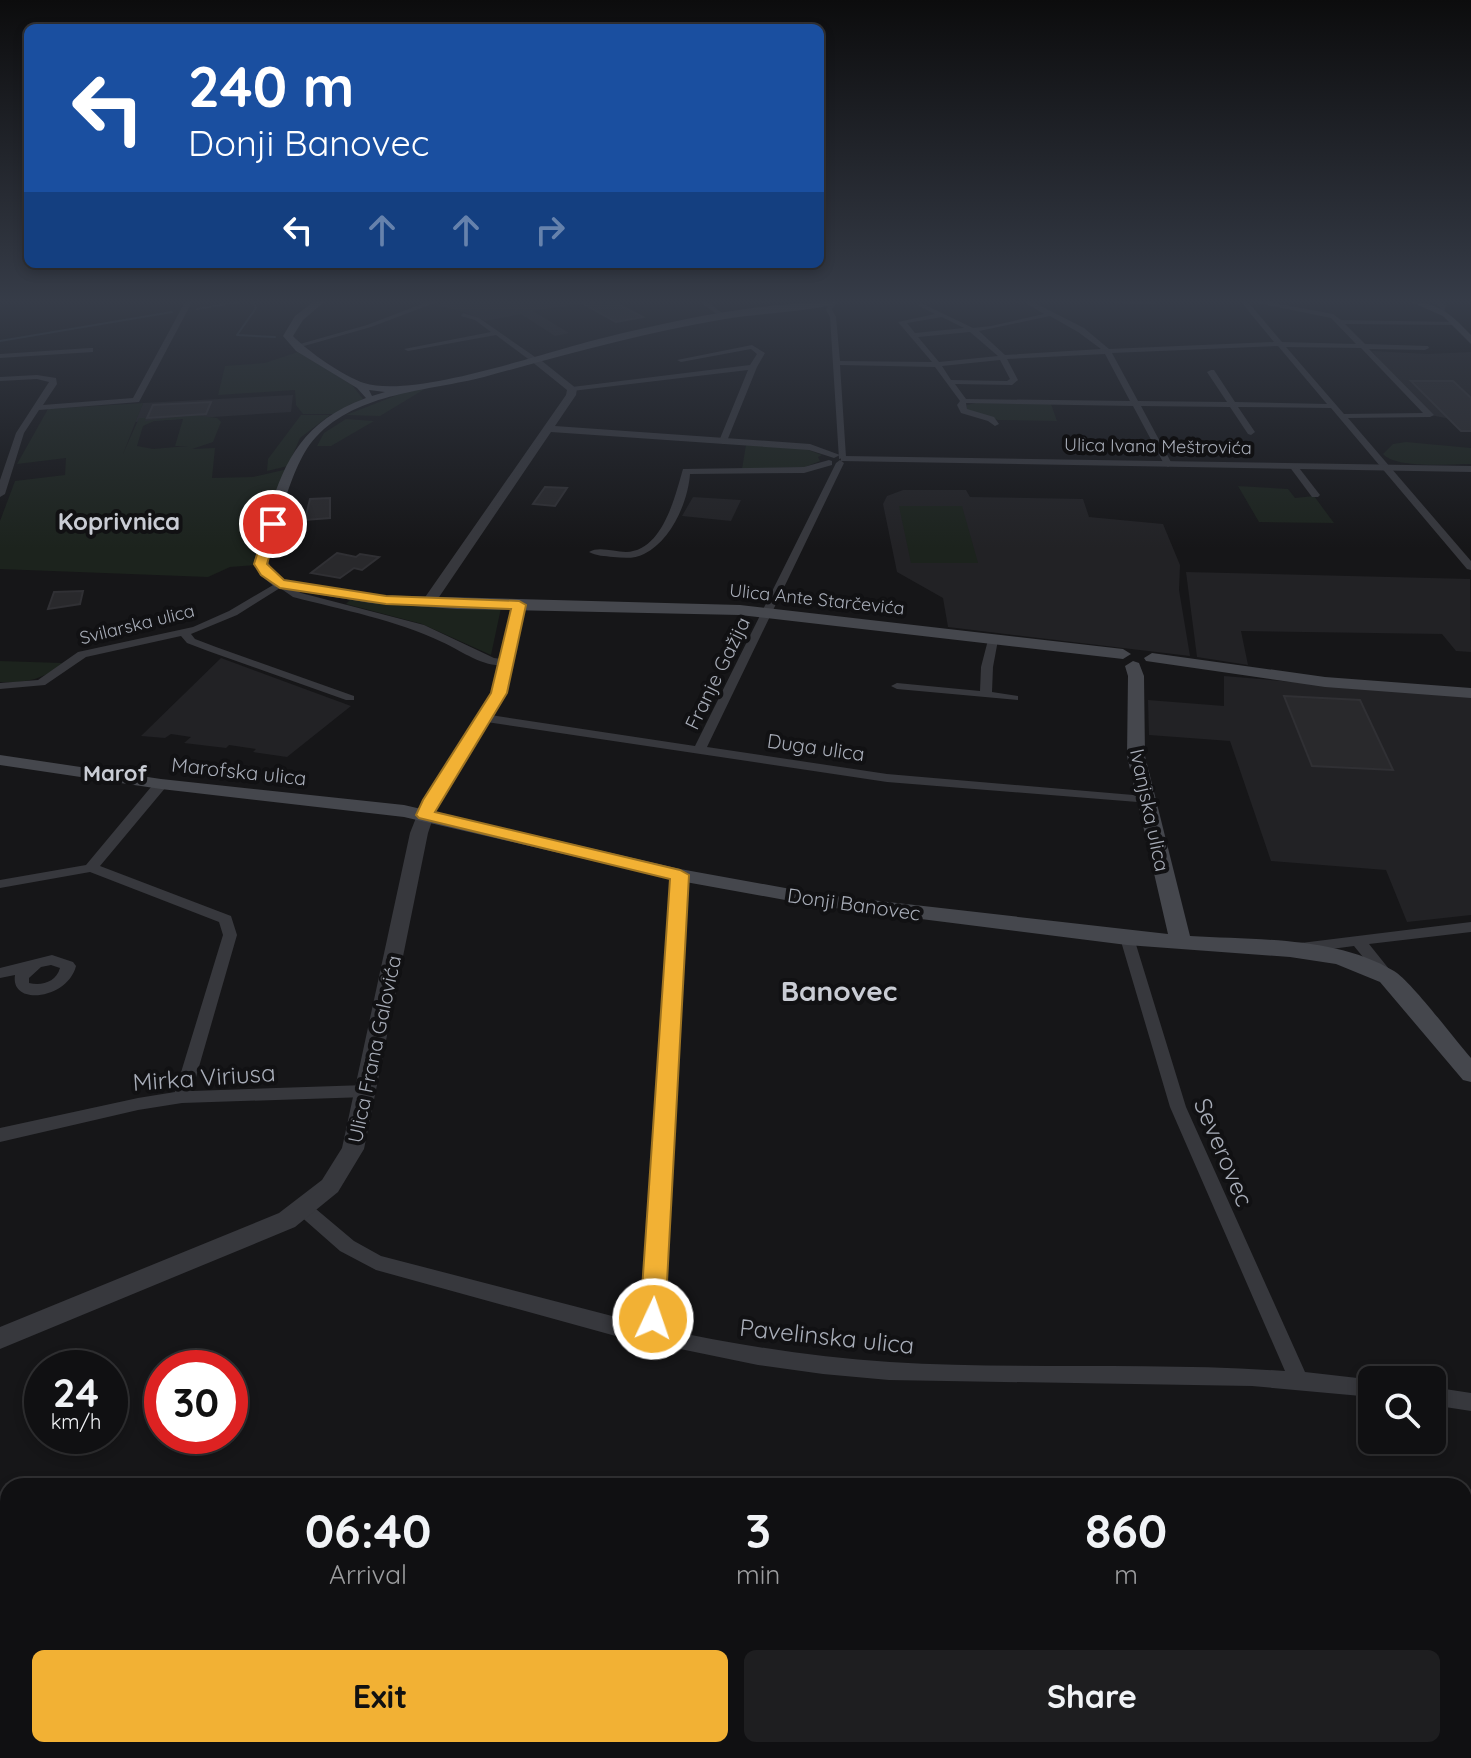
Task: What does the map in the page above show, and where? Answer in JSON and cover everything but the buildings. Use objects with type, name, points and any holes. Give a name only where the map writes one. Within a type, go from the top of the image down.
[{"type":"main road","points":[[358,384],[367,395],[366,403]]},
{"type":"main road","points":[[280,584],[265,572],[261,564],[294,466],[310,436],[332,419],[366,403],[425,384]]},
{"type":"main road","points":[[361,386],[394,389],[417,386]]},
{"type":"main road","name":"Ulica Ante Starčevića","points":[[280,584],[346,601],[682,607],[766,612],[993,640],[1137,662],[1325,682],[1471,693]]},
{"type":"main road","name":"Ivanjska ulica","points":[[1137,662],[1136,756],[1181,943]]},
{"type":"main road","name":"Marofska ulica","points":[[0,760],[161,784],[425,815]]},
{"type":"main road","name":"Donji Banovec","points":[[425,815],[680,875],[818,900],[1127,938],[1290,950],[1358,963],[1388,977]]},
{"type":"main road","points":[[1388,977],[1471,1074]]},
{"type":"street","points":[[39,408],[51,384]]},
{"type":"street","points":[[0,494],[20,433],[33,411],[136,400],[145,384]]},
{"type":"street","points":[[566,384],[572,389],[613,384]]},
{"type":"street","points":[[723,441],[746,384]]},
{"type":"street","points":[[594,552],[631,555],[644,550],[678,507],[686,486],[686,471],[807,470],[827,474],[835,460],[836,384]]},
{"type":"street","points":[[951,384],[964,401]]},
{"type":"street","points":[[1125,384],[1168,464]]},
{"type":"street","points":[[1219,384],[1251,432]]},
{"type":"street","points":[[1313,384],[1471,567]]},
{"type":"street","points":[[1341,416],[1430,415],[1399,384]]},
{"type":"street","points":[[428,603],[569,398],[572,389]]},
{"type":"street","points":[[964,401],[1331,406]]},
{"type":"street","points":[[964,401],[961,405],[964,411],[991,419],[995,424]]},
{"type":"street","points":[[547,429],[810,447],[835,460]]},
{"type":"street","name":"Ulica Ivana Meštrovića","points":[[810,447],[827,447],[835,460],[1471,469]]},
{"type":"street","points":[[807,470],[835,460]]},
{"type":"street","name":"Franje Gažija","points":[[700,749],[835,460]]},
{"type":"street","points":[[1293,466],[1315,495]]},
{"type":"street","name":"Svilarska ulica","points":[[0,686],[41,683],[82,654],[185,634],[233,613],[280,584]]},
{"type":"street","points":[[346,601],[420,627],[492,661],[505,662]]},
{"type":"street","name":"Ulica Frana Galovića","points":[[0,1338],[267,1229],[304,1209],[330,1186],[349,1158],[425,815],[431,800],[499,693],[519,605]]},
{"type":"street","points":[[185,634],[191,641],[350,698]]},
{"type":"street","points":[[986,695],[988,659],[993,640]]},
{"type":"street","points":[[897,686],[1014,698]]},
{"type":"street","name":"Duga ulica","points":[[484,718],[913,781],[1145,800]]},
{"type":"street","points":[[91,868],[161,784]]},
{"type":"street","points":[[0,884],[91,868],[222,915],[229,923],[230,935],[182,1097]]},
{"type":"street","points":[[652,1337],[680,875]]},
{"type":"street","name":"Donji Banovec","points":[[1290,950],[1471,927]]},
{"type":"street","name":"Severovec","points":[[1127,938],[1178,1107],[1298,1378]]},
{"type":"street","points":[[1357,940],[1388,977]]},
{"type":"street","points":[[0,973],[32,966]]},
{"type":"street","name":"Mirka Viriusa","points":[[0,1135],[182,1097],[366,1091]]},
{"type":"street","name":"Pavelinska ulica","points":[[304,1209],[347,1246],[376,1262],[652,1337],[767,1359],[889,1371],[1298,1378],[1358,1386]]},
{"type":"street","points":[[1446,1398],[1471,1402]]},
{"type":"shaded area","points":[[221,384],[350,384],[363,399],[337,414],[303,414],[296,405],[295,390],[218,395]]},
{"type":"shaded area","points":[[1400,384],[1471,384],[1471,423],[1425,414]]},
{"type":"shaded area","points":[[418,387],[423,390],[380,416],[346,415]]},
{"type":"shaded area","points":[[293,395],[291,412],[135,422],[143,403]]},
{"type":"shaded area","points":[[143,403],[123,454],[139,418],[146,418],[145,421],[194,415],[217,418],[221,422],[213,442],[192,449],[215,448],[212,478],[253,477],[288,469],[257,565],[230,567],[208,577],[0,569],[0,521],[15,481],[65,475],[66,458],[17,464],[48,409]],"holes":[[[183,419],[175,446],[188,446],[153,449],[137,446],[143,426],[154,421]]]},
{"type":"shaded area","points":[[1051,404],[1057,421],[998,420],[967,410],[967,405]]},
{"type":"shaded area","points":[[301,415],[330,415],[300,438],[288,466],[267,471],[268,459]]},
{"type":"shaded area","points":[[346,419],[374,421],[331,446],[317,446],[324,433]]},
{"type":"shaded area","points":[[1406,442],[1471,448],[1471,464],[1411,464],[1383,454],[1393,444]]},
{"type":"shaded area","points":[[746,445],[806,449],[822,455],[818,457],[820,461],[805,467],[742,469]]},
{"type":"shaded area","points":[[1238,486],[1288,489],[1295,498],[1314,496],[1334,523],[1259,522]]},
{"type":"shaded area","points":[[903,490],[966,490],[970,497],[1083,499],[1089,517],[1163,524],[1180,565],[1179,590],[1190,656],[948,627],[943,598],[897,572],[883,504],[887,496]]},
{"type":"shaded area","points":[[693,497],[741,500],[731,521],[682,516]]},
{"type":"shaded area","points":[[899,506],[962,506],[978,563],[911,563]]},
{"type":"shaded area","points":[[1186,572],[1470,579],[1471,652],[1456,651],[1442,634],[1241,631],[1248,665],[1197,657]]},
{"type":"shaded area","points":[[350,600],[501,608],[491,655],[422,624],[346,604]]},
{"type":"shaded area","points":[[221,658],[351,706],[287,757],[229,745],[226,748],[184,743],[191,737],[171,734],[165,738],[141,736]]},
{"type":"shaded area","points":[[0,661],[62,663],[34,679],[0,682]]},
{"type":"shaded area","points":[[1224,676],[1471,697],[1471,915],[1407,922],[1386,870],[1271,861],[1230,741],[1149,735],[1148,700],[1224,706]]},
{"type":"district","name":"Koprivnica","points":[[119,521]]},
{"type":"district","name":"Marof","points":[[115,773]]},
{"type":"district","name":"Banovec","points":[[839,990]]},
{"type":"route","points":[[273,524],[261,564],[265,572],[280,584],[386,600],[519,605],[499,693],[431,800],[425,815],[680,875],[667,1043],[653,1319]]}]
